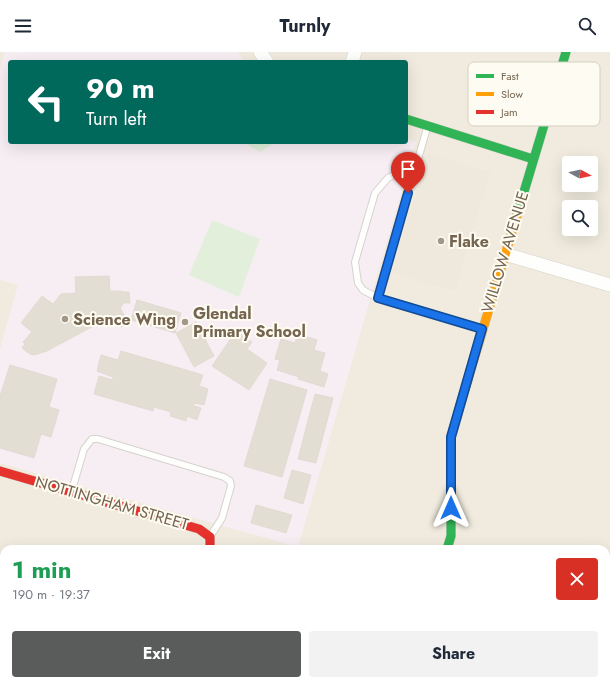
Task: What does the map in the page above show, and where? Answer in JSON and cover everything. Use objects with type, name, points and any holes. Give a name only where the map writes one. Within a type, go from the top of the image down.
[{"type":"street","name":"WILLOW AVENUE","points":[[563,62],[566,52]]},
{"type":"street","points":[[408,120],[533,159]]},
{"type":"street","name":"WILLOW AVENUE","points":[[448,545],[451,536],[451,437],[543,126]]},
{"type":"street","points":[[505,254],[610,285]]},
{"type":"street","name":"NOTTINGHAM STREET","points":[[0,471],[199,528],[210,537]]},
{"type":"street","points":[[210,537],[210,545]]},
{"type":"lane","points":[[378,298],[428,126]]},
{"type":"lane","points":[[417,163],[388,178],[375,193],[355,262],[358,283],[364,290],[378,298],[482,329]]},
{"type":"lane","points":[[71,492],[84,449],[92,439],[98,439],[224,476],[230,481],[231,486],[222,518],[210,537]]},
{"type":"shaded area","points":[[0,52],[610,52],[610,545],[0,545]]},
{"type":"shaded area","name":"Glendal Primary School","points":[[5,52],[238,52],[243,60],[8,60],[8,144],[408,144],[408,140],[416,142],[299,545],[291,545],[0,463],[0,349],[18,285],[0,280],[0,69]]},
{"type":"shaded area","points":[[428,154],[490,172],[455,291],[392,273]]},
{"type":"green space","points":[[246,144],[273,144],[260,152]]},
{"type":"green space","points":[[212,220],[260,239],[239,297],[189,275]]},
{"type":"building","name":"Science Wing","points":[[109,276],[110,291],[129,292],[130,303],[124,303],[120,308],[129,323],[121,327],[114,315],[47,351],[34,355],[22,348],[25,344],[23,342],[32,332],[21,323],[42,296],[53,304],[61,294],[76,293],[75,277]]},
{"type":"building","points":[[137,300],[181,313],[175,333],[131,320]]},
{"type":"building","points":[[196,322],[214,356],[194,367],[176,333]]},
{"type":"building","points":[[236,331],[252,342],[247,349],[267,363],[249,390],[212,366]]},
{"type":"building","points":[[298,334],[317,340],[314,350],[325,353],[320,371],[328,374],[324,387],[298,379],[299,377],[277,370],[280,360],[275,359],[281,339],[295,343]]},
{"type":"building","points":[[121,351],[203,375],[199,386],[208,389],[204,405],[194,403],[194,406],[201,408],[197,420],[187,416],[186,421],[170,416],[171,412],[154,407],[153,411],[94,394],[99,376],[113,380],[113,377],[97,371],[101,355],[118,360]]},
{"type":"building","points":[[10,365],[57,379],[49,407],[59,410],[51,437],[41,434],[34,458],[0,448],[0,396]]},
{"type":"building","points":[[270,379],[307,390],[282,477],[244,466]]},
{"type":"building","points":[[315,394],[333,398],[316,463],[298,459]]},
{"type":"building","points":[[292,470],[311,475],[303,504],[284,498]]},
{"type":"building","points":[[256,505],[292,515],[286,533],[251,523]]},
{"type":"traffic: fast","points":[[563,62],[566,52]]},
{"type":"traffic: fast","points":[[408,120],[533,159]]},
{"type":"traffic: fast","points":[[517,215],[544,126]]},
{"type":"traffic: fast","points":[[448,545],[451,536],[451,437],[468,379]]},
{"type":"traffic: slow","points":[[468,379],[517,215]]},
{"type":"traffic: jam","points":[[0,471],[199,529],[210,537],[210,545]]},
{"type":"place","name":"Flake","points":[[441,241]]},
{"type":"place","name":"Science Wing","points":[[65,319]]},
{"type":"place","name":"Glendal Primary School","points":[[185,322]]},
{"type":"route","points":[[408,193],[378,298],[482,329],[451,437],[451,508]]}]
